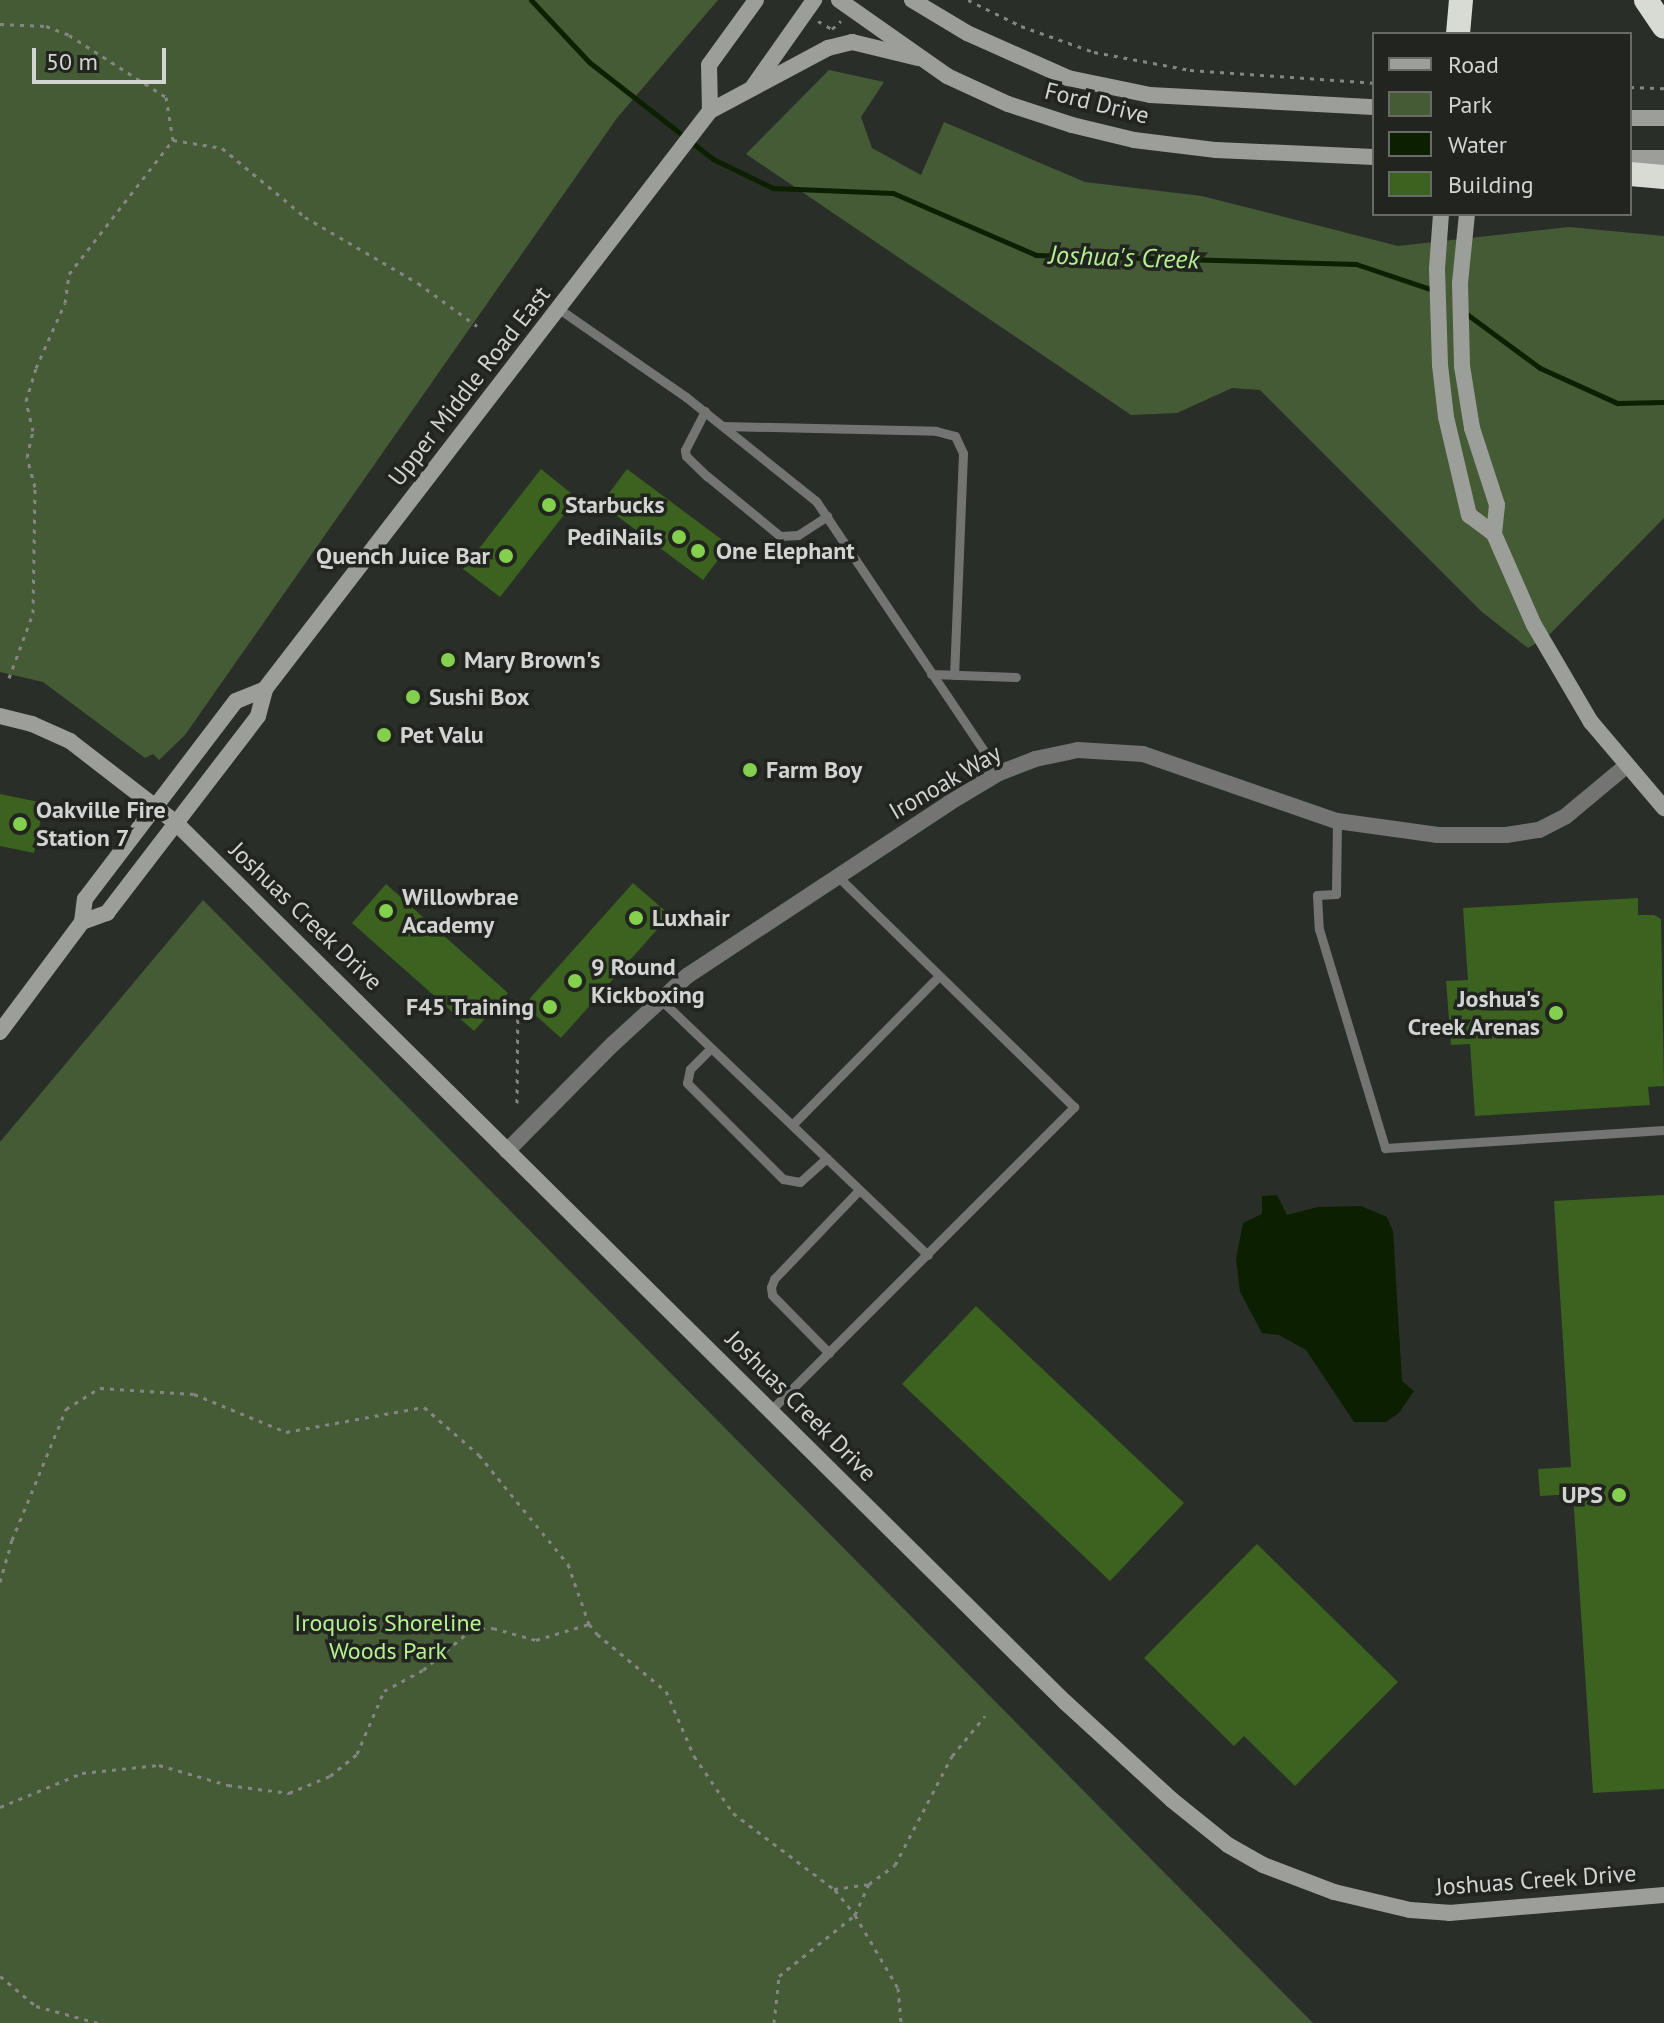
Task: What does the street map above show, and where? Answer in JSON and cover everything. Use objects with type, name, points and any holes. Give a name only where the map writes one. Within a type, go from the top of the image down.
[{"type":"highway","points":[[1458,32],[1461,0]]},
{"type":"highway","points":[[1646,0],[1664,27]]},
{"type":"highway","points":[[1632,174],[1664,177]]},
{"type":"street","points":[[707,115],[709,65],[756,0]]},
{"type":"street","name":"Upper Middle Road East","points":[[82,922],[107,913],[258,716],[265,689],[707,115],[748,92],[814,0]]},
{"type":"street","name":"Ford Drive","points":[[839,0],[918,58],[1008,104],[1134,140],[1216,150],[1372,157]]},
{"type":"street","name":"Ford Drive","points":[[912,0],[967,33],[1068,78],[1150,95],[1372,107]]},
{"type":"street","points":[[748,92],[828,48],[852,42],[918,58]]},
{"type":"street","points":[[1632,118],[1664,118]]},
{"type":"street","points":[[1632,158],[1664,158]]},
{"type":"street","points":[[1441,216],[1437,269],[1440,365],[1446,417],[1469,515],[1494,534],[1534,625],[1566,684],[1626,766],[1664,808]]},
{"type":"street","points":[[1466,217],[1460,283],[1462,366],[1472,428],[1497,505],[1494,534]]},
{"type":"street","name":"Upper Middle Road East","points":[[0,1032],[82,922],[85,899],[236,701],[265,689]]},
{"type":"street","name":"Joshuas Creek Drive","points":[[0,716],[32,724],[70,741],[176,823],[1065,1702],[1172,1800],[1228,1845],[1263,1865],[1334,1892],[1410,1910],[1449,1913],[1664,1895]]},
{"type":"street","name":"Ironoak Way","points":[[507,1151],[661,1000],[729,947],[999,773],[1035,759],[1078,750],[1143,754],[1337,821],[1438,835],[1506,835],[1539,830],[1566,816],[1626,766]]},
{"type":"lane","points":[[559,309],[705,411],[794,481],[827,516],[999,773]]},
{"type":"lane","points":[[705,411],[685,450],[686,456],[707,476],[780,536],[798,535],[827,516]]},
{"type":"lane","points":[[723,426],[936,431],[955,436],[963,453],[954,675]]},
{"type":"lane","points":[[931,674],[1016,677]]},
{"type":"lane","points":[[1337,821],[1336,894],[1317,895],[1319,929],[1385,1148],[1664,1130]]},
{"type":"lane","points":[[771,1410],[1074,1107],[837,876]]},
{"type":"lane","points":[[792,1125],[939,976]]},
{"type":"lane","points":[[661,1000],[928,1255]]},
{"type":"lane","points":[[711,1048],[690,1069],[687,1083],[783,1179],[800,1182],[827,1158]]},
{"type":"lane","points":[[829,1353],[772,1295],[771,1287],[774,1279],[859,1190]]},
{"type":"path","points":[[968,0],[1021,26],[1094,52],[1190,70],[1372,83]]},
{"type":"path","points":[[0,24],[46,26],[69,35],[166,97],[173,140],[69,274],[65,303],[36,368],[26,401],[33,431],[27,457],[35,487],[33,613],[9,678]]},
{"type":"path","points":[[1632,87],[1664,88]]},
{"type":"path","points":[[173,140],[222,148],[305,217],[418,283],[477,326]]},
{"type":"path","points":[[517,1103],[518,997]]},
{"type":"path","points":[[0,1582],[12,1540],[66,1409],[100,1388],[194,1394],[286,1432],[424,1407],[479,1455],[568,1564],[589,1624],[666,1691],[694,1756],[733,1813],[834,1889],[855,1915],[898,1988],[901,2023]]},
{"type":"path","points":[[0,1807],[82,1773],[159,1765],[228,1785],[289,1793],[330,1776],[357,1754],[384,1691],[423,1670],[471,1630],[493,1628],[536,1640],[589,1624]]},
{"type":"path","points":[[834,1889],[869,1884],[895,1865],[952,1756],[985,1716]]},
{"type":"path","points":[[774,2023],[779,1976],[855,1915],[869,1884]]},
{"type":"path","points":[[0,1976],[36,2006],[98,2023]]},
{"type":"green space","points":[[0,0],[718,0],[617,118],[185,735],[159,760],[153,754],[145,758],[43,682],[0,672]]},
{"type":"green space","points":[[829,70],[884,82],[861,117],[872,148],[921,175],[944,122],[1085,182],[1202,196],[1398,246],[1569,227],[1664,236],[1664,518],[1546,638],[1528,648],[1482,612],[1260,390],[1232,388],[1177,413],[1131,415],[746,154]]},
{"type":"green space","name":"Iroquois Shoreline Woods Park","points":[[203,900],[1313,2023],[0,2023],[0,1142]]},
{"type":"water","points":[[1277,1195],[1287,1215],[1318,1207],[1361,1206],[1387,1217],[1393,1231],[1402,1381],[1414,1391],[1399,1413],[1386,1422],[1354,1422],[1306,1350],[1279,1335],[1262,1333],[1240,1292],[1236,1259],[1243,1223],[1262,1214],[1262,1196]]},
{"type":"building","points":[[541,469],[577,498],[500,597],[463,569]]},
{"type":"building","points":[[627,469],[729,545],[703,580],[601,504]]},
{"type":"building","name":"Oakville Fire Station 7","points":[[0,794],[44,803],[34,853],[0,846]]},
{"type":"building","points":[[633,883],[670,915],[561,1038],[524,1005]]},
{"type":"building","points":[[386,884],[508,993],[474,1031],[352,923]]},
{"type":"building","name":"Joshua's Creek Arenas","points":[[1638,898],[1638,915],[1654,915],[1661,919],[1664,1086],[1648,1087],[1650,1105],[1475,1116],[1470,1044],[1451,1045],[1446,981],[1468,980],[1463,908]]},
{"type":"building","name":"UPS","points":[[1664,1195],[1664,1789],[1593,1793],[1573,1494],[1540,1496],[1538,1469],[1571,1467],[1554,1201]]},
{"type":"building","points":[[976,1306],[1184,1503],[1110,1581],[902,1384]]},
{"type":"building","points":[[1257,1544],[1398,1682],[1295,1786],[1244,1736],[1234,1746],[1144,1658]]},
{"type":"waterway","name":"Joshua's Creek","points":[[531,0],[589,62],[713,159],[773,188],[893,193],[1036,255],[1356,264],[1433,290]]},
{"type":"waterway","name":"Joshua's Creek","points":[[1464,312],[1540,368],[1617,403],[1664,402]]},
{"type":"place","name":"Starbucks","points":[[549,505]]},
{"type":"place","name":"PediNails","points":[[679,537]]},
{"type":"place","name":"One Elephant","points":[[698,551]]},
{"type":"place","name":"Quench Juice Bar","points":[[506,556]]},
{"type":"place","name":"Mary Brown's","points":[[448,660]]},
{"type":"place","name":"Sushi Box","points":[[413,697]]},
{"type":"place","name":"Pet Valu","points":[[384,735]]},
{"type":"place","name":"Farm Boy","points":[[750,770]]},
{"type":"place","name":"Oakville Fire Station 7","points":[[20,824]]},
{"type":"place","name":"Willowbrae Academy","points":[[386,911]]},
{"type":"place","name":"Luxhair","points":[[636,918]]},
{"type":"place","name":"9 Round Kickboxing","points":[[575,981]]},
{"type":"place","name":"F45 Training","points":[[550,1007]]},
{"type":"place","name":"Joshua's Creek Arenas","points":[[1556,1013]]},
{"type":"place","name":"UPS","points":[[1619,1495]]}]
